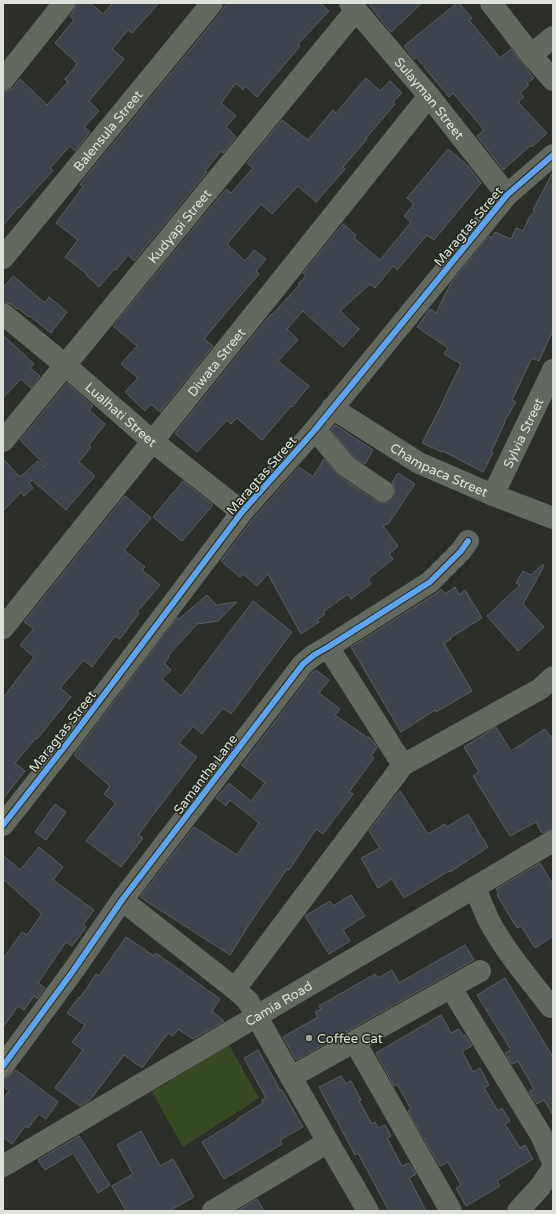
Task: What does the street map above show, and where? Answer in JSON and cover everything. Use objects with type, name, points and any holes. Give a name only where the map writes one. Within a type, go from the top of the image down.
[{"type":"street","points":[[3,80],[64,3]]},
{"type":"street","name":"Balensula Street","points":[[3,258],[212,3]]},
{"type":"street","points":[[491,3],[531,55],[553,80]]},
{"type":"street","name":"Sulayman Street","points":[[353,7],[429,96],[507,195]]},
{"type":"street","name":"Kudyapi Street","points":[[3,441],[353,7]]},
{"type":"street","points":[[531,55],[553,37]]},
{"type":"street","name":"Diwata Street","points":[[3,628],[429,96]]},
{"type":"street","name":"Maragtas Street","points":[[3,824],[70,741],[242,512],[314,431],[507,195],[553,155]]},
{"type":"street","name":"Lualhati Street","points":[[3,314],[65,365],[152,441],[242,512]]},
{"type":"street","name":"Sylvia Street","points":[[493,495],[553,370]]},
{"type":"street","name":"Champaca Street","points":[[332,408],[419,463],[493,495],[553,518]]},
{"type":"street","points":[[314,431],[346,466],[383,491]]},
{"type":"street","name":"Samantha Lane","points":[[3,1066],[74,971],[122,900],[303,664],[314,655],[430,582],[461,551],[468,541]]},
{"type":"street","points":[[328,647],[404,765]]},
{"type":"street","points":[[235,989],[404,765],[540,689],[553,677]]},
{"type":"street","name":"Camia Road","points":[[3,1166],[553,841]]},
{"type":"street","points":[[475,887],[490,921],[506,949],[551,1006]]},
{"type":"street","points":[[122,900],[235,989],[248,1001],[368,1211]]},
{"type":"street","points":[[292,1077],[451,988],[480,970]]},
{"type":"street","points":[[451,988],[541,1135],[553,1162]]},
{"type":"street","points":[[355,1042],[450,1211]]},
{"type":"street","points":[[213,1211],[328,1142]]},
{"type":"street","points":[[518,1211],[540,1187],[553,1168]]},
{"type":"green space","points":[[229,1045],[259,1098],[183,1147],[152,1092]]},
{"type":"building","points":[[76,3],[90,3],[103,14],[113,3],[159,3],[132,33],[128,30],[112,49],[124,59],[89,101],[99,111],[84,127],[90,132],[75,151],[70,146],[50,168],[53,170],[19,208],[18,207],[3,226],[3,92],[13,88],[20,79],[47,105],[68,82],[65,79],[77,63],[55,43],[74,20],[70,16]]},
{"type":"building","points":[[227,3],[320,3],[329,11],[298,44],[300,46],[257,97],[245,86],[243,90],[236,83],[221,103],[236,116],[226,127],[236,137],[223,153],[221,151],[205,171],[207,172],[134,261],[128,255],[99,287],[86,275],[87,274],[65,257],[78,240],[56,223],[83,187],[80,184]]},
{"type":"building","points":[[368,3],[422,3],[391,32]]},
{"type":"building","points":[[457,3],[459,3],[472,18],[469,20],[500,58],[511,49],[534,78],[520,93],[524,97],[518,102],[547,133],[503,170],[477,136],[484,130],[453,93],[449,97],[416,57],[414,59],[404,46]]},
{"type":"building","points":[[366,78],[380,91],[390,81],[402,93],[393,102],[395,104],[343,167],[345,169],[316,202],[298,186],[272,214],[261,204],[227,244],[245,261],[254,250],[266,259],[256,271],[259,274],[204,339],[213,346],[160,412],[151,404],[145,411],[125,392],[138,378],[121,364],[137,346],[113,326],[226,189],[231,193],[253,168],[247,163],[282,120],[308,140],[333,110],[336,113]]},
{"type":"building","points":[[448,149],[468,166],[481,183],[434,240],[427,235],[397,270],[393,266],[375,288],[370,284],[340,311],[359,329],[343,347],[303,311],[287,329],[298,340],[278,361],[309,386],[262,440],[237,418],[231,424],[227,420],[197,452],[176,434],[176,432],[271,314],[272,315],[299,285],[298,284],[306,276],[303,273],[343,224],[356,235],[354,238],[380,260],[411,222],[404,216],[414,204],[407,198]]},
{"type":"building","points":[[553,172],[553,330],[539,361],[532,358],[512,400],[516,402],[504,422],[491,452],[493,453],[483,472],[443,451],[442,452],[422,443],[461,364],[444,354],[448,348],[417,327],[430,309],[436,313],[451,283],[489,236],[492,238],[495,232],[511,239],[516,228],[523,231],[530,216],[535,212],[533,210]]},
{"type":"building","points":[[13,276],[45,303],[49,297],[67,312],[51,333],[18,308],[17,309],[11,304],[3,302],[3,288]]},
{"type":"building","points":[[3,335],[34,364],[30,368],[40,376],[31,388],[21,379],[3,398]]},
{"type":"building","points":[[67,383],[93,406],[89,410],[105,424],[89,445],[91,447],[79,462],[95,476],[66,510],[32,480],[29,483],[33,488],[24,496],[21,492],[3,511],[3,459],[20,477],[38,461],[44,467],[45,465],[20,440]]},
{"type":"building","points":[[335,425],[373,450],[365,464],[354,457],[331,430]]},
{"type":"building","points":[[324,459],[339,476],[376,501],[382,503],[389,502],[394,498],[395,491],[392,483],[398,473],[415,484],[389,523],[383,526],[398,546],[389,554],[393,559],[368,579],[371,584],[351,599],[348,594],[323,612],[325,614],[317,620],[319,622],[301,634],[268,574],[257,586],[243,574],[240,577],[221,561],[252,520],[299,467],[313,477]]},
{"type":"building","points":[[183,481],[213,505],[182,541],[153,517]]},
{"type":"building","points":[[125,496],[151,518],[124,550],[145,567],[142,570],[160,585],[137,612],[139,613],[120,639],[115,636],[92,667],[84,660],[60,688],[71,697],[37,739],[36,738],[15,763],[25,771],[3,799],[3,698],[34,657],[20,645],[34,629],[24,622]]},
{"type":"building","points":[[543,564],[544,566],[523,604],[544,627],[518,651],[487,616],[520,585],[516,583],[523,571],[531,575]]},
{"type":"building","points":[[455,587],[459,595],[465,590],[482,618],[444,643],[472,691],[436,712],[435,710],[401,732],[351,647],[441,589],[445,594]]},
{"type":"building","points":[[207,595],[216,605],[237,602],[218,621],[197,624],[168,656],[169,657],[164,663],[171,670],[162,679],[181,696],[253,601],[292,632],[231,714],[223,708],[202,734],[193,726],[179,743],[197,757],[138,835],[143,838],[121,867],[86,841],[116,803],[104,794],[110,786],[74,755],[177,618],[179,619]]},
{"type":"building","points":[[316,670],[329,680],[319,693],[340,709],[335,715],[372,740],[377,747],[371,756],[374,758],[349,792],[353,794],[323,834],[316,829],[289,870],[287,869],[252,920],[230,955],[140,897],[194,827],[237,855],[259,823],[230,800],[226,806],[216,798],[229,783],[251,801],[265,783],[242,765],[312,673]]},
{"type":"building","points":[[496,727],[511,751],[545,729],[553,740],[553,829],[542,833],[536,822],[510,836],[473,776],[479,772],[464,747]]},
{"type":"building","points":[[400,791],[428,834],[445,824],[447,827],[468,814],[488,847],[450,872],[449,871],[404,898],[392,879],[378,888],[361,858],[380,848],[369,831]]},
{"type":"building","points":[[55,804],[66,812],[46,840],[35,832]]},
{"type":"building","points":[[39,847],[63,867],[53,880],[94,910],[83,925],[86,927],[72,946],[66,942],[38,983],[45,988],[37,999],[34,996],[24,1010],[18,1006],[3,1027],[3,959],[22,932],[27,935],[42,914],[3,879],[3,855],[20,870]]},
{"type":"building","points":[[540,863],[553,885],[553,936],[535,948],[521,926],[517,928],[497,895],[499,894],[496,889]]},
{"type":"building","points":[[351,895],[365,916],[343,930],[350,941],[329,954],[305,916],[330,901],[333,906]]},
{"type":"building","points":[[126,937],[154,956],[156,953],[220,999],[212,1011],[224,1021],[193,1039],[178,1029],[173,1036],[168,1033],[142,1068],[124,1055],[90,1100],[80,1106],[55,1088],[83,1050],[72,1042],[85,1025],[67,1013],[79,997],[80,998],[96,974],[99,976]]},
{"type":"building","points":[[465,945],[474,960],[296,1060],[283,1037],[318,1017],[315,1012],[321,1009],[319,1006],[375,974],[378,978],[392,970],[399,983]]},
{"type":"building","points":[[505,978],[553,1057],[553,1115],[544,1100],[537,1104],[529,1092],[534,1089],[518,1061],[512,1064],[505,1053],[511,1050],[477,995]]},
{"type":"building","points":[[441,1015],[451,1033],[459,1029],[463,1036],[465,1035],[472,1046],[462,1051],[473,1072],[480,1068],[489,1085],[484,1088],[498,1111],[502,1108],[510,1121],[505,1124],[520,1148],[525,1145],[533,1159],[497,1181],[500,1186],[466,1206],[456,1188],[461,1185],[448,1162],[440,1166],[408,1111],[411,1109],[397,1084],[394,1086],[376,1053]]},
{"type":"building","points":[[258,1050],[303,1127],[280,1140],[282,1144],[224,1179],[202,1142],[263,1103],[262,1100],[266,1098],[244,1058]]},
{"type":"building","points":[[16,1070],[58,1102],[46,1119],[39,1114],[28,1128],[25,1126],[12,1144],[3,1137],[3,1099],[9,1091],[3,1086],[3,1078],[8,1077]]},
{"type":"building","points":[[341,1076],[346,1084],[351,1081],[361,1100],[359,1101],[372,1124],[375,1122],[378,1128],[385,1125],[391,1136],[387,1138],[402,1166],[409,1163],[416,1174],[409,1178],[426,1211],[389,1211],[358,1153],[355,1155],[319,1087]]},
{"type":"building","points":[[141,1131],[160,1166],[173,1159],[194,1197],[169,1211],[126,1211],[112,1186],[133,1174],[117,1145]]},
{"type":"building","points":[[79,1136],[110,1185],[98,1193],[73,1153],[45,1170],[38,1160]]},
{"type":"building","points":[[257,1199],[264,1211],[237,1211]]},
{"type":"cycle path","points":[[3,825],[69,741],[242,512],[314,431],[507,195],[553,155]]},
{"type":"cycle path","points":[[3,1066],[73,971],[122,900],[303,664],[314,655],[430,582],[461,551],[468,541]]},
{"type":"place","name":"Coffee Cat","points":[[309,1038]]}]
